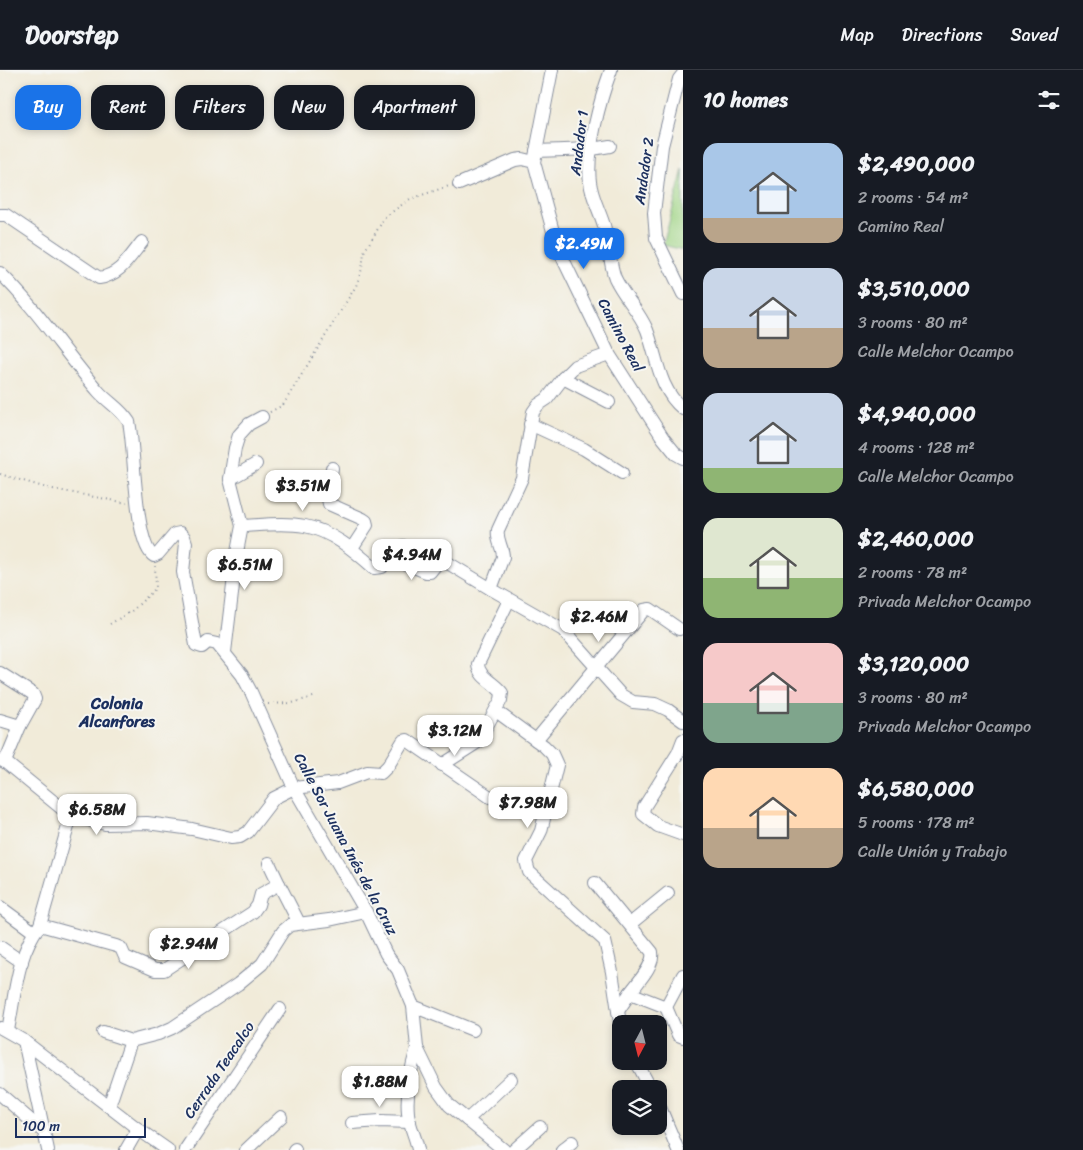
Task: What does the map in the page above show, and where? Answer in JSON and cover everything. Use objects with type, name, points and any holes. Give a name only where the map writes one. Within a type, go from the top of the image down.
[{"type":"street","name":"Camino Real","points":[[552,70],[535,157],[554,235],[564,261],[609,354],[663,438],[676,454],[683,458]]},
{"type":"street","name":"Andador 1","points":[[611,70],[598,111],[592,149],[590,181],[606,230],[615,277],[642,320],[654,351],[657,368],[669,393],[683,409]]},
{"type":"street","name":"Andador 2","points":[[683,74],[679,79],[677,109],[660,161],[654,213],[656,238],[683,294]]},
{"type":"street","points":[[459,184],[515,160],[610,146]]},
{"type":"street","points":[[0,215],[6,215],[99,278],[108,277],[119,270],[142,242]]},
{"type":"street","points":[[0,273],[45,323],[100,394],[124,413],[129,422],[131,432],[137,504],[147,550],[154,556],[158,554],[174,534],[180,533],[184,537],[186,543],[183,572],[196,645],[202,647],[211,641],[217,644],[224,652]]},
{"type":"street","points":[[491,589],[503,557],[503,552],[496,537],[522,478],[533,412],[547,399],[575,366],[609,354]]},
{"type":"street","points":[[563,378],[609,402]]},
{"type":"street","points":[[224,652],[242,526],[230,479],[234,448],[239,435],[250,424],[262,417]]},
{"type":"street","points":[[530,424],[584,449],[622,473]]},
{"type":"street","points":[[230,479],[256,464]]},
{"type":"street","points":[[332,468],[329,504],[366,521],[367,525],[352,548]]},
{"type":"street","points":[[242,526],[288,524],[320,531],[352,548],[374,568],[382,567],[390,557],[430,572],[439,561],[443,560],[563,630],[621,695],[633,702],[655,704],[668,710],[683,721]]},
{"type":"street","points":[[395,559],[403,546]]},
{"type":"street","points":[[442,765],[478,742],[501,700],[502,693],[481,673],[478,669],[478,664],[510,600]]},
{"type":"street","points":[[536,740],[644,610],[650,609],[679,629]]},
{"type":"street","name":"Calle Sor Juana Inés de la Cruz","points":[[224,652],[242,675],[294,788],[366,912],[386,954],[398,970],[413,1006],[417,1048],[436,1087],[449,1105],[504,1150]]},
{"type":"street","points":[[2,675],[33,694],[35,699],[2,761],[71,816],[105,824],[147,823],[192,829],[232,838],[240,837],[248,832],[274,798],[294,788],[338,784],[367,772],[381,773],[388,766],[402,741],[407,740],[490,797]]},
{"type":"street","points":[[496,711],[552,754],[557,765],[541,831],[526,861],[527,867],[529,872],[605,941],[619,1015]]},
{"type":"street","points":[[0,720],[20,726]]},
{"type":"street","points":[[683,740],[678,753],[644,807],[643,814],[658,826],[683,835]]},
{"type":"street","points":[[71,816],[37,928],[22,962],[4,1029],[24,1041],[168,1150]]},
{"type":"street","points":[[269,864],[299,923]]},
{"type":"street","points":[[0,907],[37,928],[121,948],[125,957],[159,971],[164,970],[254,912],[261,894],[279,884]]},
{"type":"street","points":[[595,884],[630,924],[652,952],[653,957],[651,963],[618,1011]]},
{"type":"street","points":[[630,924],[668,893]]},
{"type":"street","points":[[103,1032],[131,1041],[172,1028],[238,984],[262,964],[283,931],[290,925],[329,920],[366,912]]},
{"type":"street","points":[[0,947],[22,962]]},
{"type":"street","points":[[666,1007],[683,975]]},
{"type":"street","points":[[630,993],[666,1007],[678,1035],[683,1037]]},
{"type":"street","points":[[413,1006],[473,1030]]},
{"type":"street","name":"Cerrada Teacalco","points":[[185,1150],[280,1009]]},
{"type":"street","points":[[24,1041],[48,1150]]},
{"type":"street","points":[[109,1106],[131,1041]]},
{"type":"street","points":[[417,1048],[409,1081],[408,1112],[418,1150]]},
{"type":"street","points":[[467,1120],[511,1079]]},
{"type":"street","points":[[0,1094],[43,1131]]},
{"type":"street","points":[[246,1150],[281,1117]]},
{"type":"street","points":[[352,1123],[380,1121],[410,1122]]},
{"type":"street","points":[[667,1124],[678,1150]]},
{"type":"street","points":[[514,1150],[540,1127]]},
{"type":"street","points":[[126,1150],[138,1129]]},
{"type":"street","points":[[562,1150],[572,1142]]},
{"type":"path","points":[[262,417],[283,405],[356,286],[362,270],[364,252],[385,217],[410,199],[459,184]]},
{"type":"path","points":[[0,474],[47,488],[137,504]]},
{"type":"path","points":[[110,624],[133,610],[156,588],[154,556]]},
{"type":"path","points":[[257,705],[292,702],[317,696]]},
{"type":"green space","points":[[683,170],[683,250],[663,245]]},
{"type":"district","name":"Colonia Alcanfores","points":[[117,712]]}]
